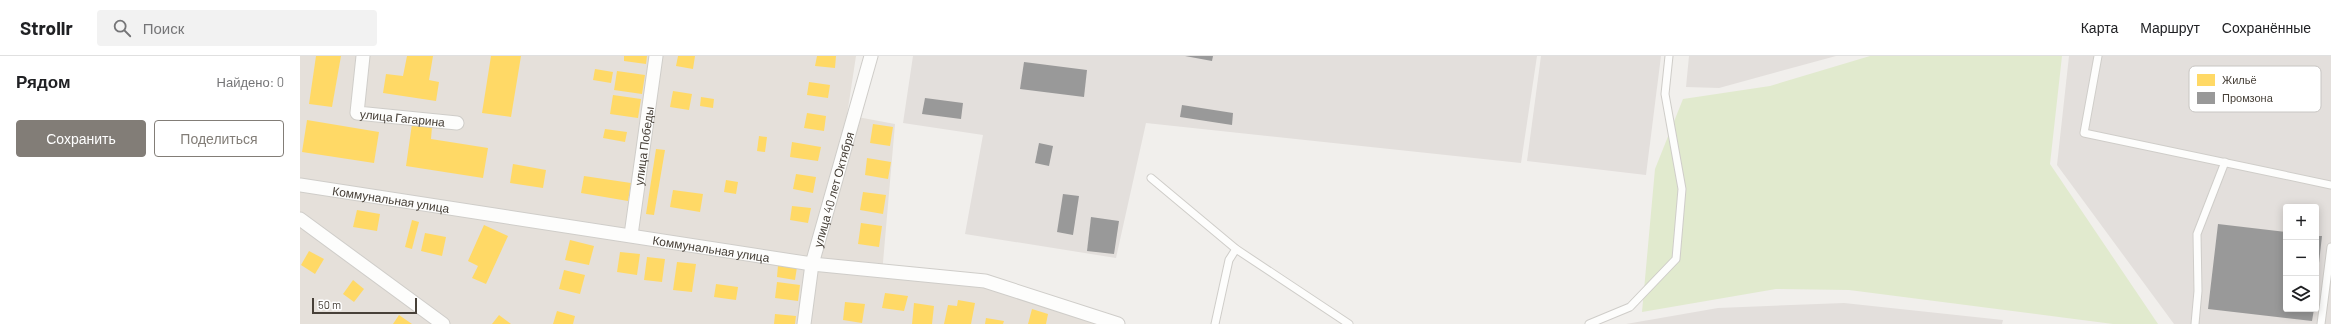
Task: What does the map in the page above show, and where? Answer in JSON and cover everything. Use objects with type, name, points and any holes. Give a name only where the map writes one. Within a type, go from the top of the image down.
[{"type":"street","name":"улица Гагарина","points":[[363,56],[357,113],[457,123]]},
{"type":"street","name":"улица Победы","points":[[631,235],[656,56]]},
{"type":"street","name":"улица 40 лет Октября","points":[[804,324],[812,264],[871,56]]},
{"type":"street","name":"Коммунальная улица","points":[[300,185],[812,264],[985,281],[1118,324]]},
{"type":"street","points":[[300,220],[443,324]]},
{"type":"lane","points":[[1589,324],[1630,307],[1676,259],[1682,189],[1665,94],[1670,56]]},
{"type":"lane","points":[[2098,56],[2084,133],[2331,185]]},
{"type":"lane","points":[[2195,324],[2197,234],[2225,162]]},
{"type":"lane","points":[[1151,178],[1236,249],[1349,324]]},
{"type":"lane","points":[[2321,324],[2331,247]]},
{"type":"lane","points":[[1215,324],[1229,260],[1236,249]]},
{"type":"shaded area","points":[[300,56],[856,56],[847,115],[895,124],[882,274],[973,284],[1096,324],[300,324]]},
{"type":"shaded area","points":[[913,56],[1537,56],[1521,163],[1146,123],[1116,258],[965,234],[983,135],[903,123]]},
{"type":"shaded area","points":[[1541,56],[1661,56],[1646,175],[1527,161]]},
{"type":"shaded area","points":[[1689,56],[1836,56],[1719,88],[1686,87]]},
{"type":"shaded area","points":[[2069,56],[2331,56],[2331,324],[2174,324],[2057,165]]},
{"type":"shaded area","points":[[1844,303],[2003,320],[2002,324],[1626,324],[1718,308]]},
{"type":"green space","points":[[1870,56],[2062,56],[2050,164],[2158,324],[2113,324],[1849,290],[1776,289],[1642,312],[1655,169],[1683,99],[1770,86]]},
{"type":"building: Жильё","points":[[316,56],[341,56],[332,107],[309,104]]},
{"type":"building: Жильё","points":[[407,56],[433,56],[429,80],[439,82],[436,101],[383,93],[386,74],[403,76]]},
{"type":"building: Жильё","points":[[491,56],[521,56],[511,117],[482,113]]},
{"type":"building: Жильё","points":[[624,56],[647,56],[646,64],[624,61]]},
{"type":"building: Жильё","points":[[678,56],[695,56],[693,69],[676,66]]},
{"type":"building: Жильё","points":[[817,56],[836,56],[835,68],[815,66]]},
{"type":"building: Жильё","points":[[595,69],[613,72],[611,83],[593,80]]},
{"type":"building: Жильё","points":[[617,71],[645,75],[642,94],[614,90]]},
{"type":"building: Жильё","points":[[809,82],[830,85],[828,98],[807,95]]},
{"type":"building: Жильё","points":[[673,91],[692,94],[689,110],[670,107]]},
{"type":"building: Жильё","points":[[613,95],[641,99],[638,118],[610,114]]},
{"type":"building: Жильё","points":[[701,97],[714,99],[713,108],[700,106]]},
{"type":"building: Жильё","points":[[807,113],[826,116],[824,131],[804,128]]},
{"type":"building: Жильё","points":[[307,120],[379,132],[374,163],[302,152]]},
{"type":"building: Жильё","points":[[412,124],[432,127],[431,139],[488,148],[483,178],[406,166]]},
{"type":"building: Жильё","points":[[873,124],[893,127],[890,146],[870,143]]},
{"type":"building: Жильё","points":[[605,129],[627,132],[625,142],[603,138]]},
{"type":"building: Жильё","points":[[759,136],[767,137],[765,152],[757,151]]},
{"type":"building: Жильё","points":[[792,142],[821,147],[818,161],[790,157]]},
{"type":"building: Жильё","points":[[656,149],[665,150],[654,215],[646,214]]},
{"type":"building: Жильё","points":[[867,158],[891,162],[888,179],[865,175]]},
{"type":"building: Жильё","points":[[513,164],[546,170],[543,188],[510,183]]},
{"type":"building: Жильё","points":[[796,174],[816,177],[813,193],[793,189]]},
{"type":"building: Жильё","points":[[584,176],[631,183],[628,201],[581,193]]},
{"type":"building: Жильё","points":[[726,180],[738,182],[736,194],[724,192]]},
{"type":"building: Жильё","points":[[673,190],[703,194],[700,212],[670,207]]},
{"type":"building: Жильё","points":[[863,192],[886,195],[883,214],[860,210]]},
{"type":"building: Жильё","points":[[792,206],[811,208],[808,223],[790,220]]},
{"type":"building: Жильё","points":[[357,210],[380,214],[377,231],[353,227]]},
{"type":"building: Жильё","points":[[412,220],[419,222],[412,249],[405,247]]},
{"type":"building: Жильё","points":[[861,223],[882,226],[879,247],[858,244]]},
{"type":"building: Жильё","points":[[484,225],[508,236],[486,284],[472,278],[478,266],[468,261]]},
{"type":"building: Жильё","points":[[425,233],[446,237],[442,256],[421,251]]},
{"type":"building: Жильё","points":[[570,240],[594,246],[589,265],[565,260]]},
{"type":"building: Жильё","points":[[309,251],[324,259],[315,274],[301,265]]},
{"type":"building: Жильё","points":[[620,252],[640,254],[637,275],[617,272]]},
{"type":"building: Жильё","points":[[647,257],[665,259],[662,282],[644,280]]},
{"type":"building: Жильё","points":[[677,262],[696,264],[692,292],[673,290]]},
{"type":"building: Жильё","points":[[778,265],[797,267],[795,280],[777,277]]},
{"type":"building: Жильё","points":[[564,270],[585,275],[580,294],[559,289]]},
{"type":"building: Жильё","points":[[353,280],[364,289],[354,302],[343,294]]},
{"type":"building: Жильё","points":[[777,282],[800,285],[798,301],[775,298]]},
{"type":"building: Жильё","points":[[716,284],[738,287],[736,300],[714,297]]},
{"type":"building: Жильё","points":[[885,293],[908,296],[904,311],[882,308]]},
{"type":"building: Жильё","points":[[958,300],[975,303],[971,324],[944,324],[948,305],[957,306]]},
{"type":"building: Жильё","points":[[845,302],[865,304],[862,323],[843,320]]},
{"type":"building: Жильё","points":[[914,303],[934,306],[932,324],[912,324]]},
{"type":"building: Жильё","points":[[1032,309],[1048,314],[1046,324],[1028,324]]},
{"type":"building: Жильё","points":[[557,311],[575,316],[573,324],[553,324]]},
{"type":"building: Жильё","points":[[775,314],[796,316],[795,324],[774,324]]},
{"type":"building: Жильё","points":[[399,315],[412,324],[393,324]]},
{"type":"building: Жильё","points":[[499,315],[511,324],[492,324]]},
{"type":"building: Жильё","points":[[986,318],[1004,321],[1003,324],[985,324]]},
{"type":"building: Промзона","points":[[1185,56],[1213,56],[1212,61]]},
{"type":"building: Промзона","points":[[1024,62],[1087,70],[1084,97],[1020,89]]},
{"type":"building: Промзона","points":[[925,98],[963,103],[961,119],[922,114]]},
{"type":"building: Промзона","points":[[1182,105],[1233,113],[1232,125],[1180,117]]},
{"type":"building: Промзона","points":[[1039,143],[1053,146],[1049,166],[1035,163]]},
{"type":"building: Промзона","points":[[1063,194],[1079,196],[1073,235],[1057,232]]},
{"type":"building: Промзона","points":[[1091,217],[1119,221],[1114,254],[1087,251]]},
{"type":"building: Промзона","points":[[2218,224],[2283,232],[2283,312],[2314,312],[2312,321],[2208,309]]},
{"type":"building: Промзона","points":[[2319,236],[2322,236],[2319,263]]}]
